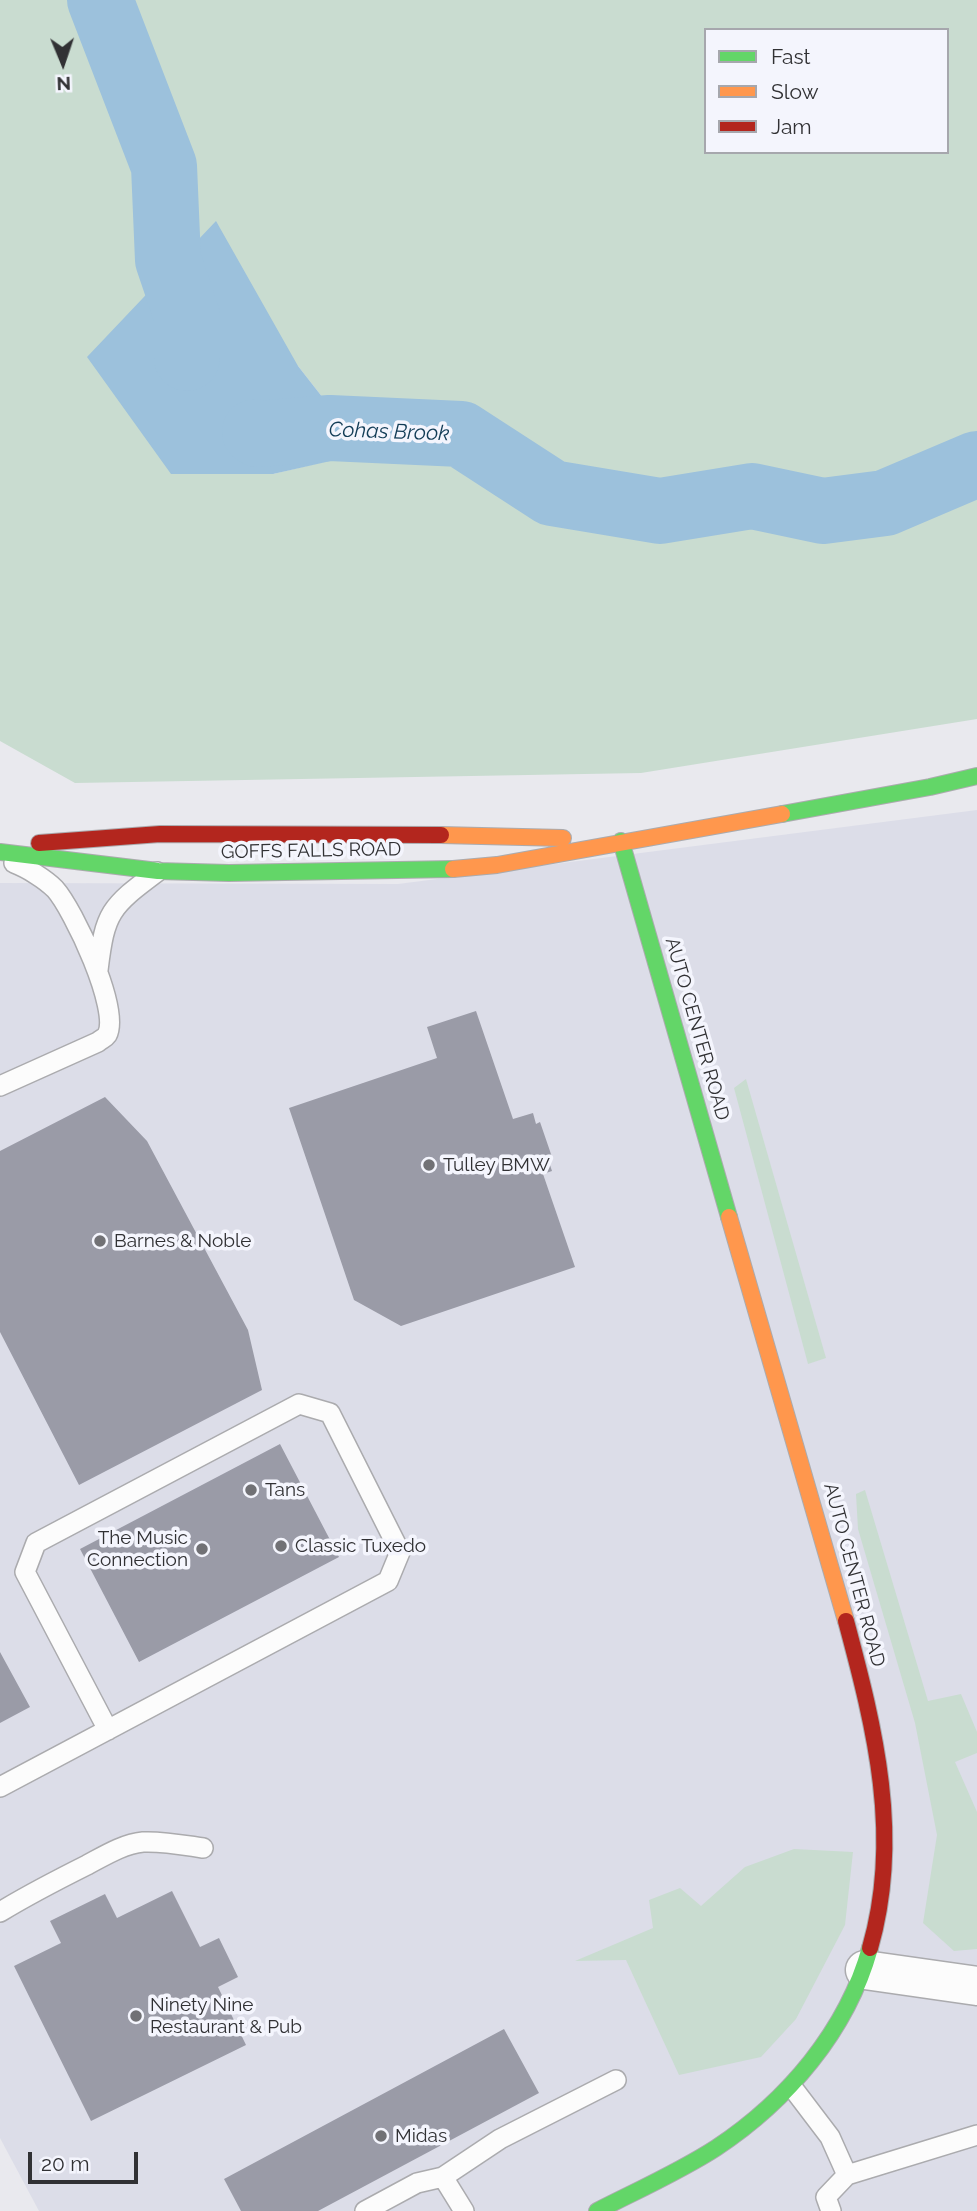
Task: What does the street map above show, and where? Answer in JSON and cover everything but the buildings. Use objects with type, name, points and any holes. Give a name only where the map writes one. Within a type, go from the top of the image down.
[{"type":"street","name":"GOFFS FALLS ROAD","points":[[0,852],[159,871],[433,871],[497,865],[930,787],[977,776]]},
{"type":"street","name":"GOFFS FALLS ROAD","points":[[0,852],[134,834],[510,834],[621,841]]},
{"type":"street","name":"AUTO CENTER ROAD","points":[[597,2211],[717,2148],[792,2087],[819,2054],[846,2012],[865,1970],[881,1907],[886,1864],[882,1782],[866,1700],[807,1477],[621,841]]},
{"type":"street","points":[[865,1970],[977,1986]]},
{"type":"lane","points":[[0,852],[55,889],[74,918],[98,971],[109,1010],[107,1035],[99,1042],[0,1086]]},
{"type":"lane","points":[[98,971],[107,919],[122,898],[159,871]]},
{"type":"lane","points":[[0,1787],[108,1730],[388,1581],[400,1552],[330,1413],[299,1404],[36,1543],[25,1572],[108,1730]]},
{"type":"lane","points":[[0,1912],[43,1887],[130,1845],[141,1842],[171,1843],[203,1848]]},
{"type":"lane","points":[[365,2211],[417,2183],[443,2177],[500,2139],[616,2081]]},
{"type":"lane","points":[[792,2087],[830,2137],[847,2175]]},
{"type":"lane","points":[[831,2211],[826,2197],[847,2175],[977,2135]]},
{"type":"lane","points":[[443,2177],[464,2211]]},
{"type":"shaded area","points":[[977,810],[977,2211],[39,2211],[0,2138],[0,883],[398,884]]},
{"type":"green space","points":[[0,0],[977,0],[977,719],[641,773],[75,783],[0,741]],"holes":[[[298,366],[365,452],[273,474]]]},
{"type":"green space","points":[[746,1079],[826,1358],[808,1364],[734,1088]]},
{"type":"green space","points":[[865,1490],[928,1701],[961,1694],[977,1732],[977,1753],[955,1762],[977,1812],[977,1949],[954,1951],[923,1923],[937,1835],[915,1723],[858,1529],[856,1494]]},
{"type":"green space","points":[[794,1849],[853,1852],[845,1925],[796,2019],[761,2057],[679,2075],[626,1960],[575,1961],[653,1928],[649,1900],[680,1888],[701,1906],[745,1867]]},
{"type":"water","points":[[216,221],[298,366],[366,453],[273,474],[171,474],[87,357]]},
{"type":"waterway","name":"Cohas Brook","points":[[100,0],[164,166],[168,260],[187,316],[187,358]]},
{"type":"waterway","name":"Cohas Brook","points":[[255,432],[258,434],[330,428],[461,434],[552,493],[660,511],[752,496],[823,511],[885,503],[977,464]]},
{"type":"traffic: fast","points":[[782,814],[977,776]]},
{"type":"traffic: fast","points":[[621,841],[729,1217]]},
{"type":"traffic: fast","points":[[0,852],[158,871],[229,873],[453,869]]},
{"type":"traffic: fast","points":[[597,2211],[702,2157],[767,2109],[811,2062],[830,2035],[860,1978],[870,1948]]},
{"type":"traffic: slow","points":[[453,869],[497,865],[782,814]]},
{"type":"traffic: slow","points":[[441,835],[563,838]]},
{"type":"traffic: slow","points":[[729,1217],[846,1621]]},
{"type":"traffic: jam","points":[[39,843],[160,834],[441,835]]},
{"type":"traffic: jam","points":[[846,1621],[875,1743],[881,1783],[884,1865],[870,1948]]},
{"type":"place","name":"Tulley BMW","points":[[429,1165]]},
{"type":"place","name":"Barnes & Noble","points":[[100,1241]]},
{"type":"place","name":"Tans","points":[[251,1490]]},
{"type":"place","name":"Classic Tuxedo","points":[[281,1546]]},
{"type":"place","name":"The Music Connection","points":[[202,1549]]},
{"type":"place","name":"Ninety Nine Restaurant & Pub","points":[[136,2016]]},
{"type":"place","name":"Midas","points":[[381,2136]]}]
